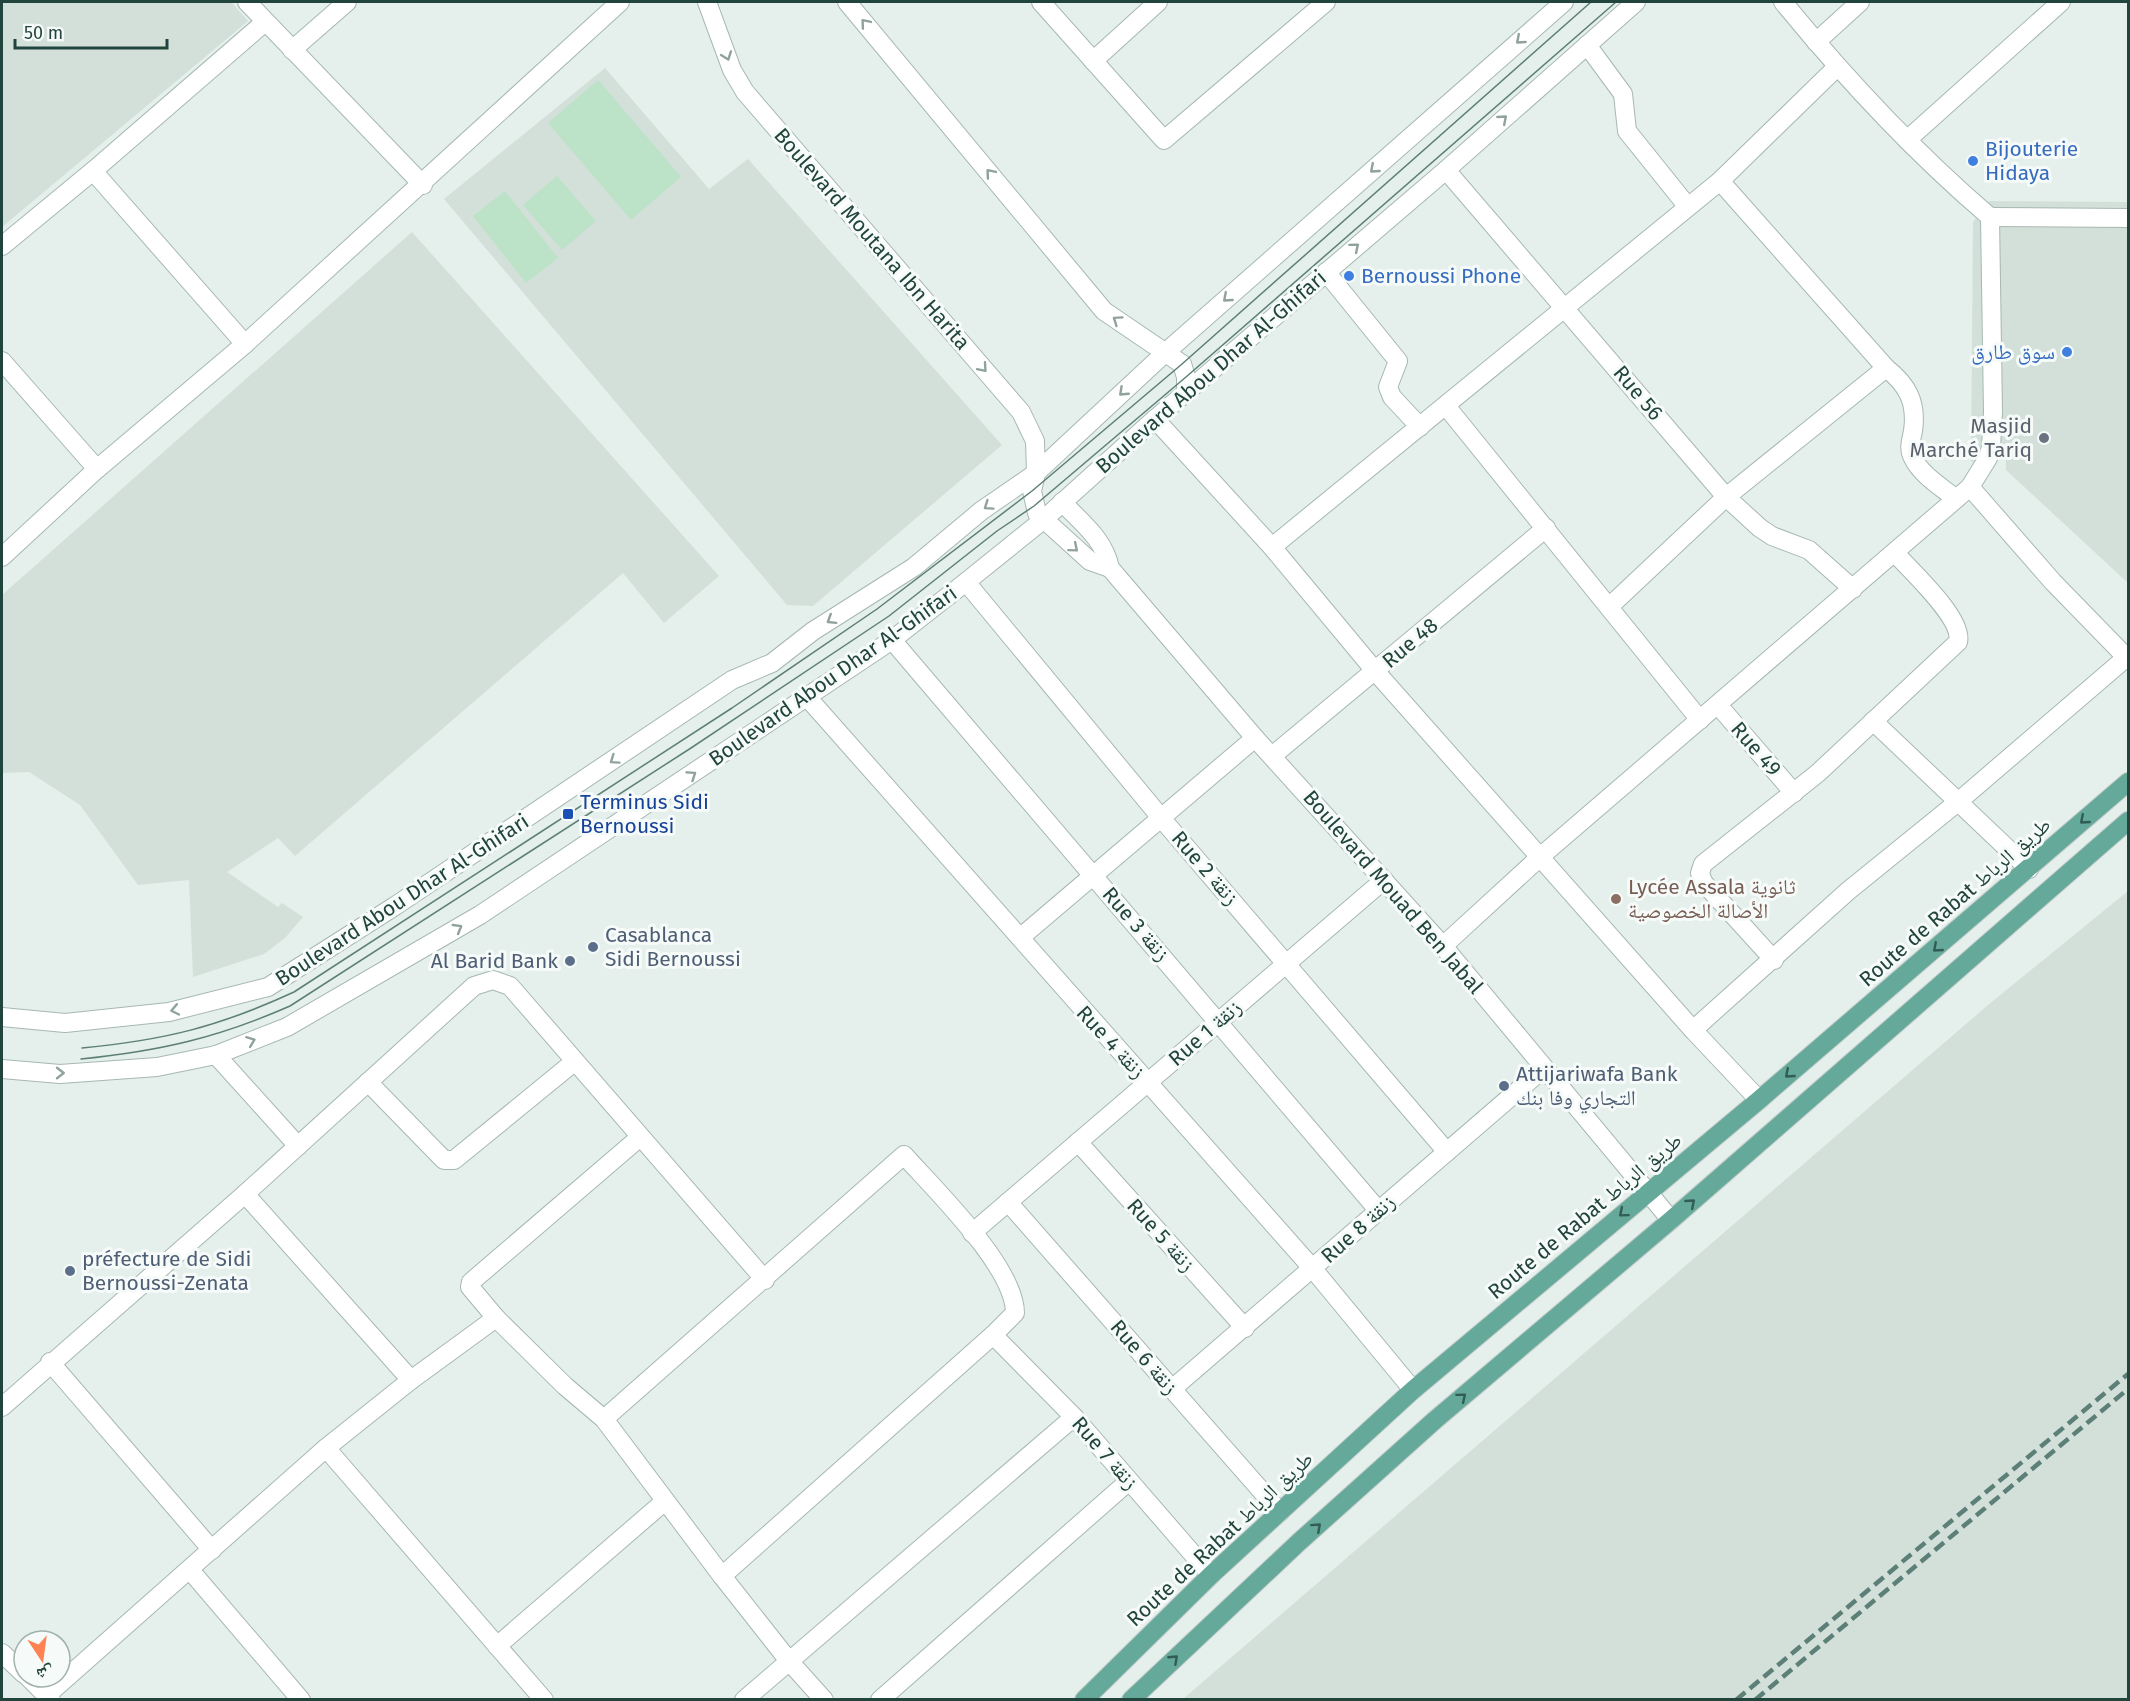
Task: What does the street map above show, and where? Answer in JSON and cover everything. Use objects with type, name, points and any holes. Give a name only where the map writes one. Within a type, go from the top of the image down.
[{"type":"main road","name":"Route de Rabat طريق الرباط","points":[[1084,1700],[1211,1575],[1413,1390],[1759,1100],[2128,782]]},
{"type":"main road","points":[[1131,1700],[1299,1542],[1435,1420],[1671,1220],[2128,821]]},
{"type":"street","points":[[247,2],[423,185]]},
{"type":"street","points":[[292,50],[347,2]]},
{"type":"street","points":[[2,557],[97,470],[245,344],[423,185],[620,2]]},
{"type":"street","name":"Boulevard Moutana Ibn Harita","points":[[707,2],[732,70],[745,92],[1021,412],[1035,441],[1036,473],[1032,499],[1037,513],[1043,520]]},
{"type":"street","points":[[847,2],[1104,311],[1182,364],[1186,377],[1186,394]]},
{"type":"street","points":[[1041,2],[1164,140],[1326,2]]},
{"type":"street","points":[[1093,61],[1158,2]]},
{"type":"street","name":"Boulevard Abou Dhar Al-Ghifari","points":[[2,1017],[65,1023],[157,1013],[268,987],[395,906],[732,680],[772,663],[813,631],[914,567],[981,512],[1036,473],[1166,352],[1564,2]]},
{"type":"street","name":"Boulevard Abou Dhar Al-Ghifari","points":[[2,1069],[60,1074],[157,1067],[216,1055],[287,1028],[480,915],[892,640],[966,582],[1043,520],[1155,419],[1446,170],[1636,2]]},
{"type":"street","points":[[1783,2],[1837,67],[1948,181],[1990,217],[2128,218]]},
{"type":"street","points":[[1816,42],[1860,2]]},
{"type":"street","points":[[1908,140],[2061,2]]},
{"type":"street","points":[[2,246],[93,171],[265,22]]},
{"type":"street","points":[[1587,45],[1623,94],[1627,131],[1688,207]]},
{"type":"street","points":[[1272,548],[1720,181],[1837,67]]},
{"type":"street","name":"Rue 56","points":[[1446,170],[1565,306],[1726,497],[1772,536],[1809,550],[1853,589]]},
{"type":"street","points":[[93,171],[245,344]]},
{"type":"street","points":[[1693,1030],[1774,960],[1848,891],[1959,801],[2128,657],[1963,493],[1914,461],[1910,447],[1915,414],[1910,393],[1900,378],[1886,368],[1720,181]]},
{"type":"street","points":[[1443,946],[1540,857],[1963,493],[1988,459],[1992,430],[1990,217]]},
{"type":"street","points":[[1326,272],[1398,361],[1397,370],[1388,387],[1392,397],[1420,427]]},
{"type":"street","points":[[2,361],[97,470]]},
{"type":"street","points":[[1610,606],[1726,497],[1886,368]]},
{"type":"street","points":[[1446,406],[1700,720]]},
{"type":"street","points":[[1155,419],[1272,548],[1376,672],[1693,1030],[1759,1100]]},
{"type":"street","name":"Boulevard Mouad Ben Jabal","points":[[1062,502],[1105,548],[1110,568],[1255,738],[1443,946],[1671,1220]]},
{"type":"street","name":"Boulevard Mouad Ben Jabal","points":[[1043,520],[1090,561],[1110,568]]},
{"type":"street","name":"Rue 48","points":[[1272,756],[1376,672],[1546,528]]},
{"type":"street","points":[[1774,960],[1703,882],[1700,873],[1703,864],[1794,793],[1958,642],[1958,630],[1952,617],[1895,553]]},
{"type":"street","name":"Rue 2 زنقة","points":[[966,582],[1162,819],[1447,1152]]},
{"type":"street","name":"Rue 3 زنقة","points":[[892,640],[1378,1210]]},
{"type":"street","name":"Rue 4 زنقة","points":[[807,697],[1021,937],[1065,992],[1148,1082],[1313,1269],[1413,1390]]},
{"type":"street","name":"Rue 49","points":[[1718,705],[1794,793]]},
{"type":"street","points":[[1873,721],[2029,869]]},
{"type":"street","points":[[1021,937],[1255,738]]},
{"type":"street","name":"Rue 1 زنقة","points":[[972,1233],[1384,880]]},
{"type":"street","points":[[2,1407],[50,1362],[245,1194],[474,986],[493,981],[510,986],[639,1138],[765,1280]]},
{"type":"street","points":[[216,1055],[298,1146]]},
{"type":"street","points":[[368,1082],[444,1160],[449,1161],[454,1160],[574,1062]]},
{"type":"street","name":"Rue 8 زنقة","points":[[1172,1389],[1544,1068]]},
{"type":"street","points":[[639,1138],[471,1282],[472,1291],[496,1318],[572,1392],[604,1419],[722,1576],[789,1661],[824,1700]]},
{"type":"street","name":"Rue 5 زنقة","points":[[1078,1142],[1245,1328]]},
{"type":"street","points":[[604,1419],[765,1280],[904,1155],[972,1233],[999,1268],[1012,1292],[1015,1313],[722,1576]]},
{"type":"street","points":[[245,1194],[411,1380]]},
{"type":"street","name":"Rue 6 زنقة","points":[[1008,1202],[1280,1512]]},
{"type":"street","points":[[49,1697],[326,1448],[411,1380],[496,1318]]},
{"type":"street","name":"Rue 7 زنقة","points":[[993,1335],[1074,1417],[1211,1575]]},
{"type":"street","points":[[50,1362],[212,1550]]},
{"type":"street","points":[[744,1700],[1074,1417]]},
{"type":"street","points":[[326,1448],[544,1700]]},
{"type":"street","points":[[880,1700],[1129,1481]]},
{"type":"street","points":[[497,1646],[666,1501]]},
{"type":"street","points":[[190,1570],[301,1700]]},
{"type":"shaded area","points":[[2,2],[231,2],[248,21],[2,227]]},
{"type":"shaded area","points":[[605,68],[709,189],[748,159],[1002,445],[813,606],[787,605],[444,199]]},
{"type":"shaded area","name":"سوق طارق","points":[[1989,201],[2128,202],[2128,583],[2006,470],[2006,458],[1971,462],[1973,222]]},
{"type":"shaded area","points":[[412,232],[719,576],[664,623],[623,573],[295,856],[278,838],[227,872],[278,907],[282,903],[303,917],[285,938],[264,954],[193,977],[189,880],[138,885],[80,805],[29,772],[2,773],[2,595]]},
{"type":"shaded area","points":[[2128,891],[2128,1699],[1183,1699],[1988,1005]]},
{"type":"green space","points":[[598,80],[681,177],[631,220],[548,123]]},
{"type":"green space","points":[[557,176],[596,221],[562,250],[523,205]]},
{"type":"green space","points":[[505,191],[558,258],[526,283],[473,216]]},
{"type":"tram line","points":[[82,1048],[139,1041],[191,1030],[240,1014],[294,992],[732,708],[877,609],[1032,491],[1182,364],[1591,2]]},
{"type":"tram line","points":[[81,1059],[137,1052],[188,1042],[238,1027],[290,1006],[691,748],[889,616],[997,531],[1034,506],[1186,377],[1616,2]]},
{"type":"railway","points":[[1736,1700],[2128,1374]]},
{"type":"railway","points":[[1755,1700],[2128,1389]]},
{"type":"place","name":"Bijouterie Hidaya","points":[[1973,161]]},
{"type":"place","name":"Bernoussi Phone","points":[[1349,276]]},
{"type":"place","name":"سوق طارق","points":[[2067,352]]},
{"type":"place","name":"Masjid Marché Tariq","points":[[2044,438]]},
{"type":"place","name":"Terminus Sidi Bernoussi","points":[[568,814]]},
{"type":"place","name":"Lycée Assala ثانوية الأصالة الخصوصية","points":[[1616,899]]},
{"type":"place","name":"Casablanca Sidi Bernoussi","points":[[593,947]]},
{"type":"place","name":"Al Barid Bank","points":[[570,961]]},
{"type":"place","name":"Attijariwafa Bank التجاري وفا بنك","points":[[1504,1086]]},
{"type":"place","name":"préfecture de Sidi Bernoussi-Zenata","points":[[70,1271]]}]
